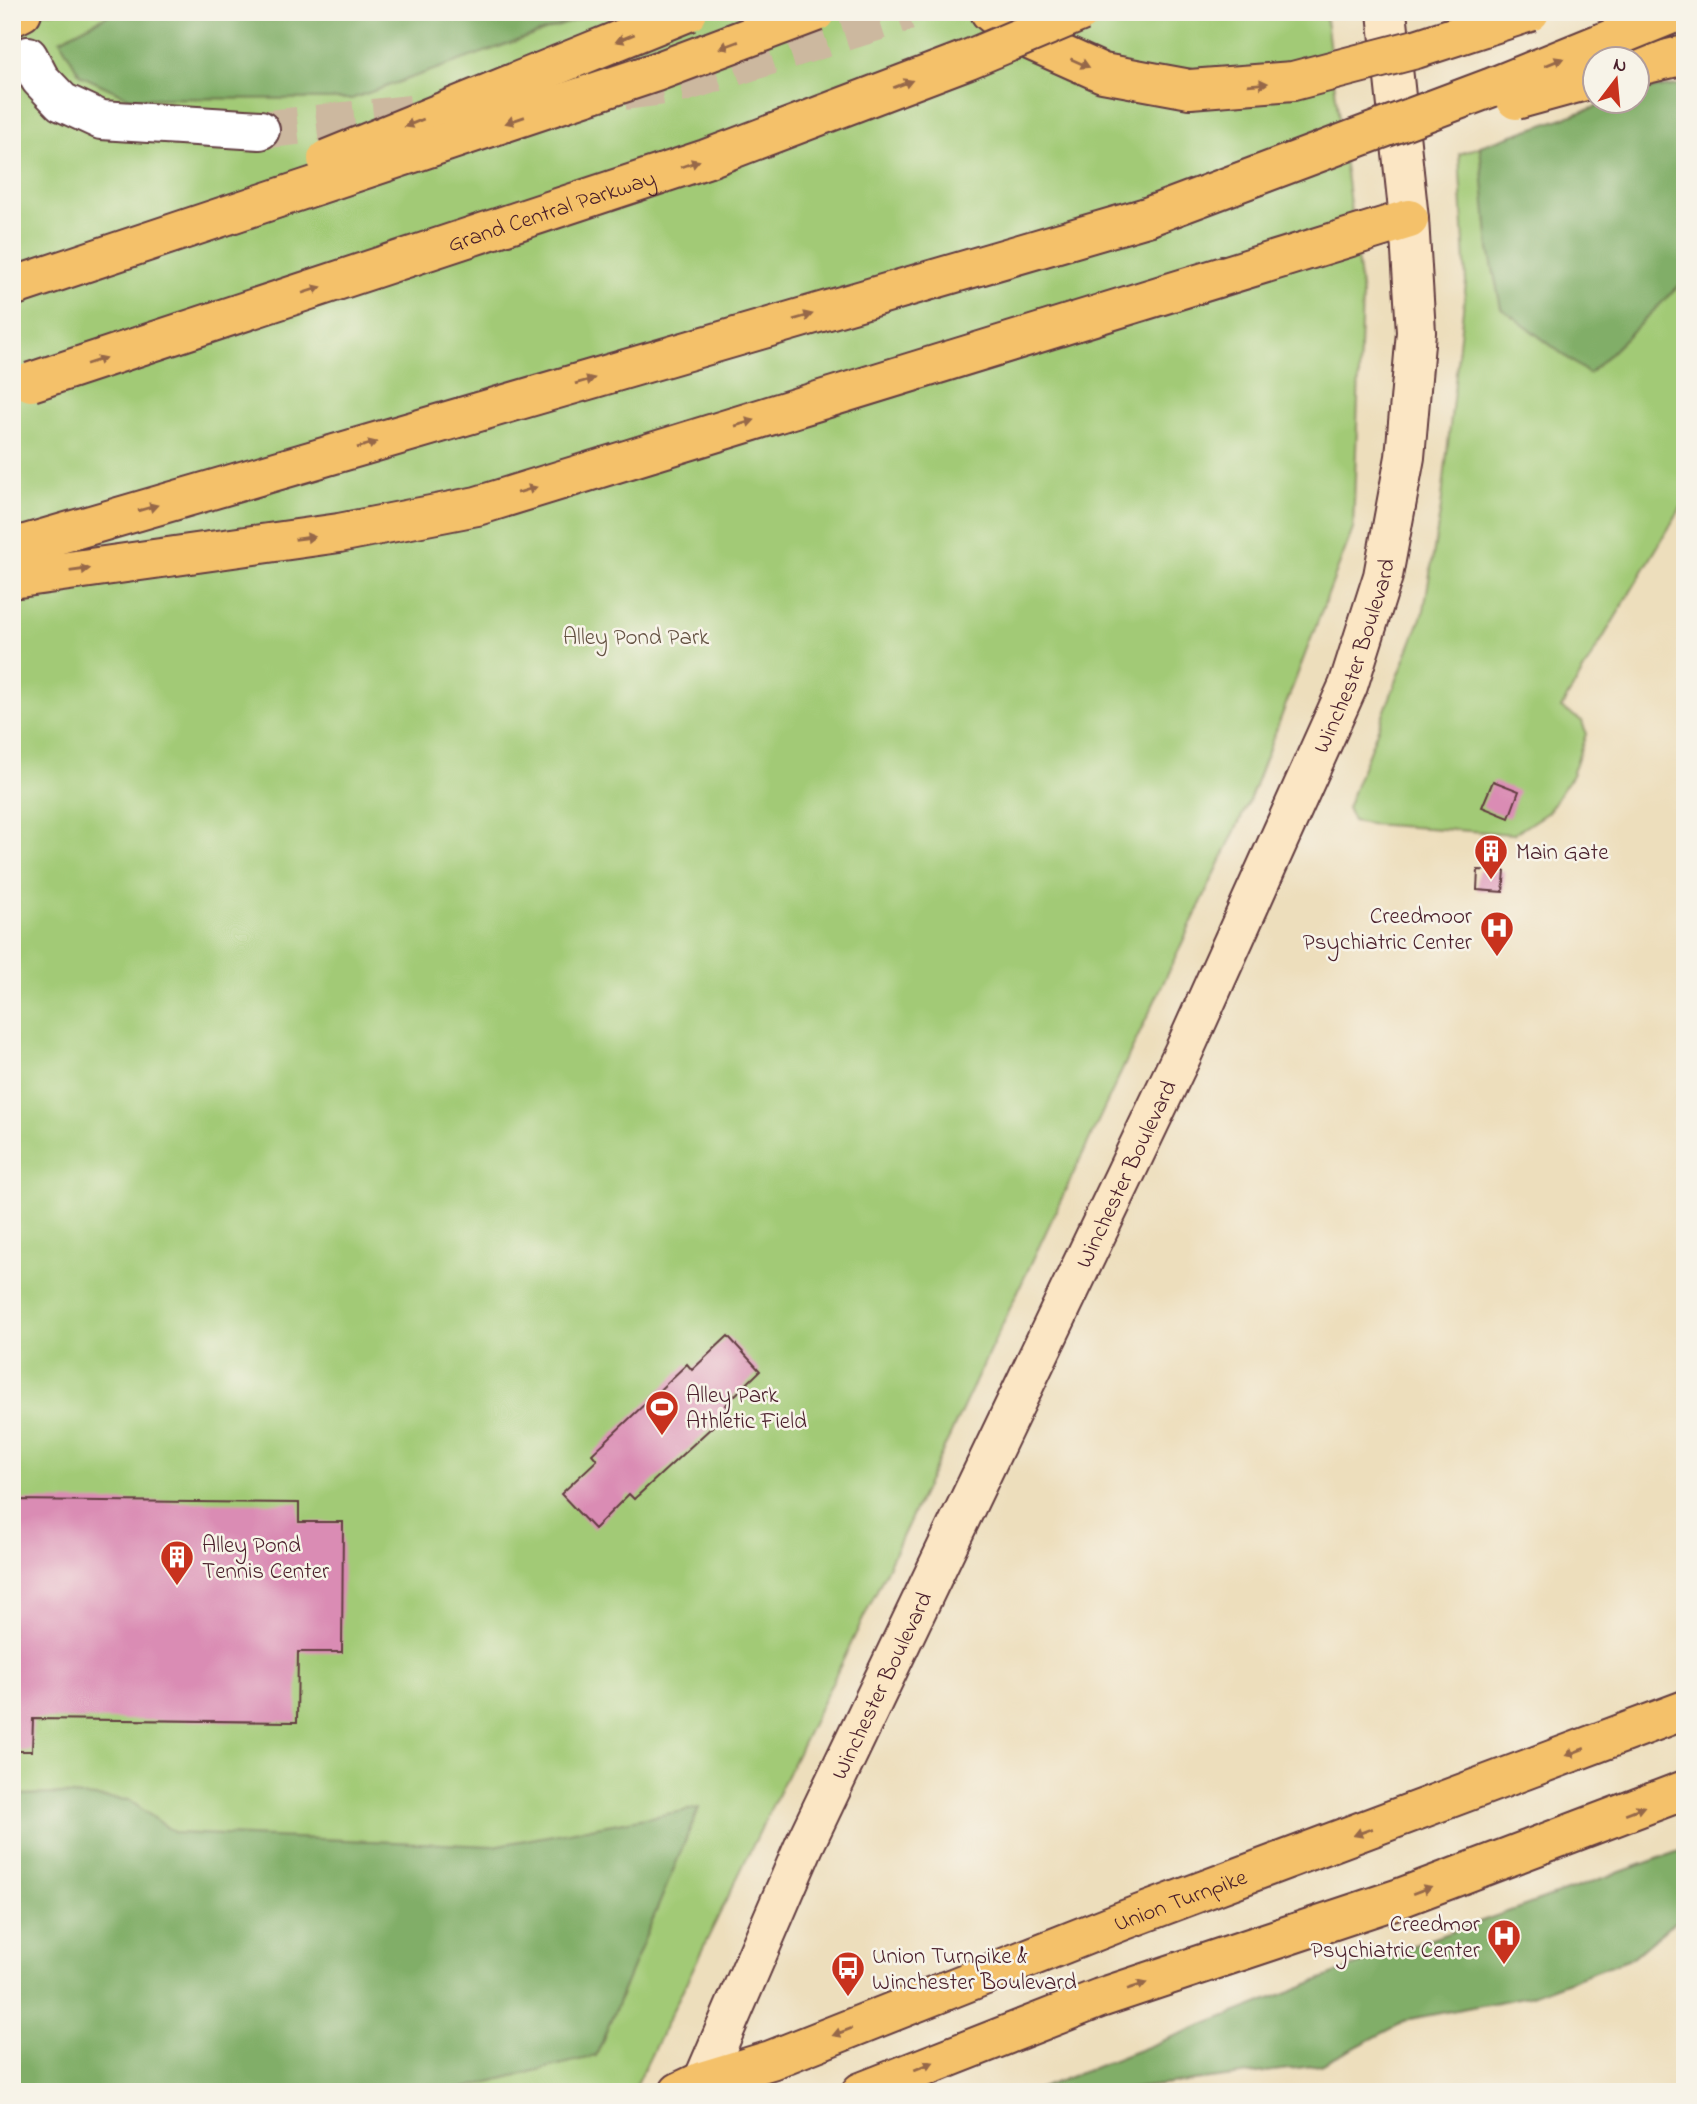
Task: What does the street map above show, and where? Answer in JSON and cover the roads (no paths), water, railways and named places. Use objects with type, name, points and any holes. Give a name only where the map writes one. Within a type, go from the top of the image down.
[{"type":"main road","points":[[12,18],[22,12]]},
{"type":"main road","points":[[12,287],[688,12]]},
{"type":"main road","points":[[12,287],[630,81],[816,12]]},
{"type":"main road","name":"Grand Central Parkway","points":[[21,385],[706,159],[969,59],[1081,12]]},
{"type":"main road","name":"Winchester Boulevard","points":[[693,2088],[804,1846],[1178,1065],[1348,686],[1383,576],[1405,457],[1416,331],[1409,219],[1387,12]]},
{"type":"main road","points":[[1004,24],[1103,73],[1190,89],[1293,81],[1416,49],[1530,12]]},
{"type":"main road","points":[[1147,217],[1490,88],[1673,13]]},
{"type":"main road","points":[[12,548],[1147,217],[1496,106],[1582,82]]},
{"type":"main road","points":[[12,579],[339,533],[477,506],[1409,219]]},
{"type":"main road","name":"Union Turnpike","points":[[693,2088],[1122,1922],[1685,1710]]},
{"type":"main road","points":[[861,2092],[1100,1998],[1400,1898],[1685,1790]]},
{"type":"street","points":[[28,56],[40,79],[62,102],[101,120],[260,131]]},
{"type":"tunnel","points":[[624,91],[681,84],[908,12]]},
{"type":"tunnel","points":[[260,130],[429,112]]},
{"type":"place","name":"Main Gate","points":[[1491,881]]},
{"type":"place","name":"Creedmoor Psychiatric Center","points":[[1497,958]]},
{"type":"place","name":"Alley Park Athletic Field","points":[[662,1437]]},
{"type":"place","name":"Alley Pond Tennis Center","points":[[177,1587]]},
{"type":"place","name":"Creedmor Psychiatric Center","points":[[1504,1966]]},
{"type":"place","name":"Union Turnpike & Winchester Boulevard","points":[[848,1998]]},
{"type":"park label","name":"Alley Pond Park","points":[[636,636]]}]
